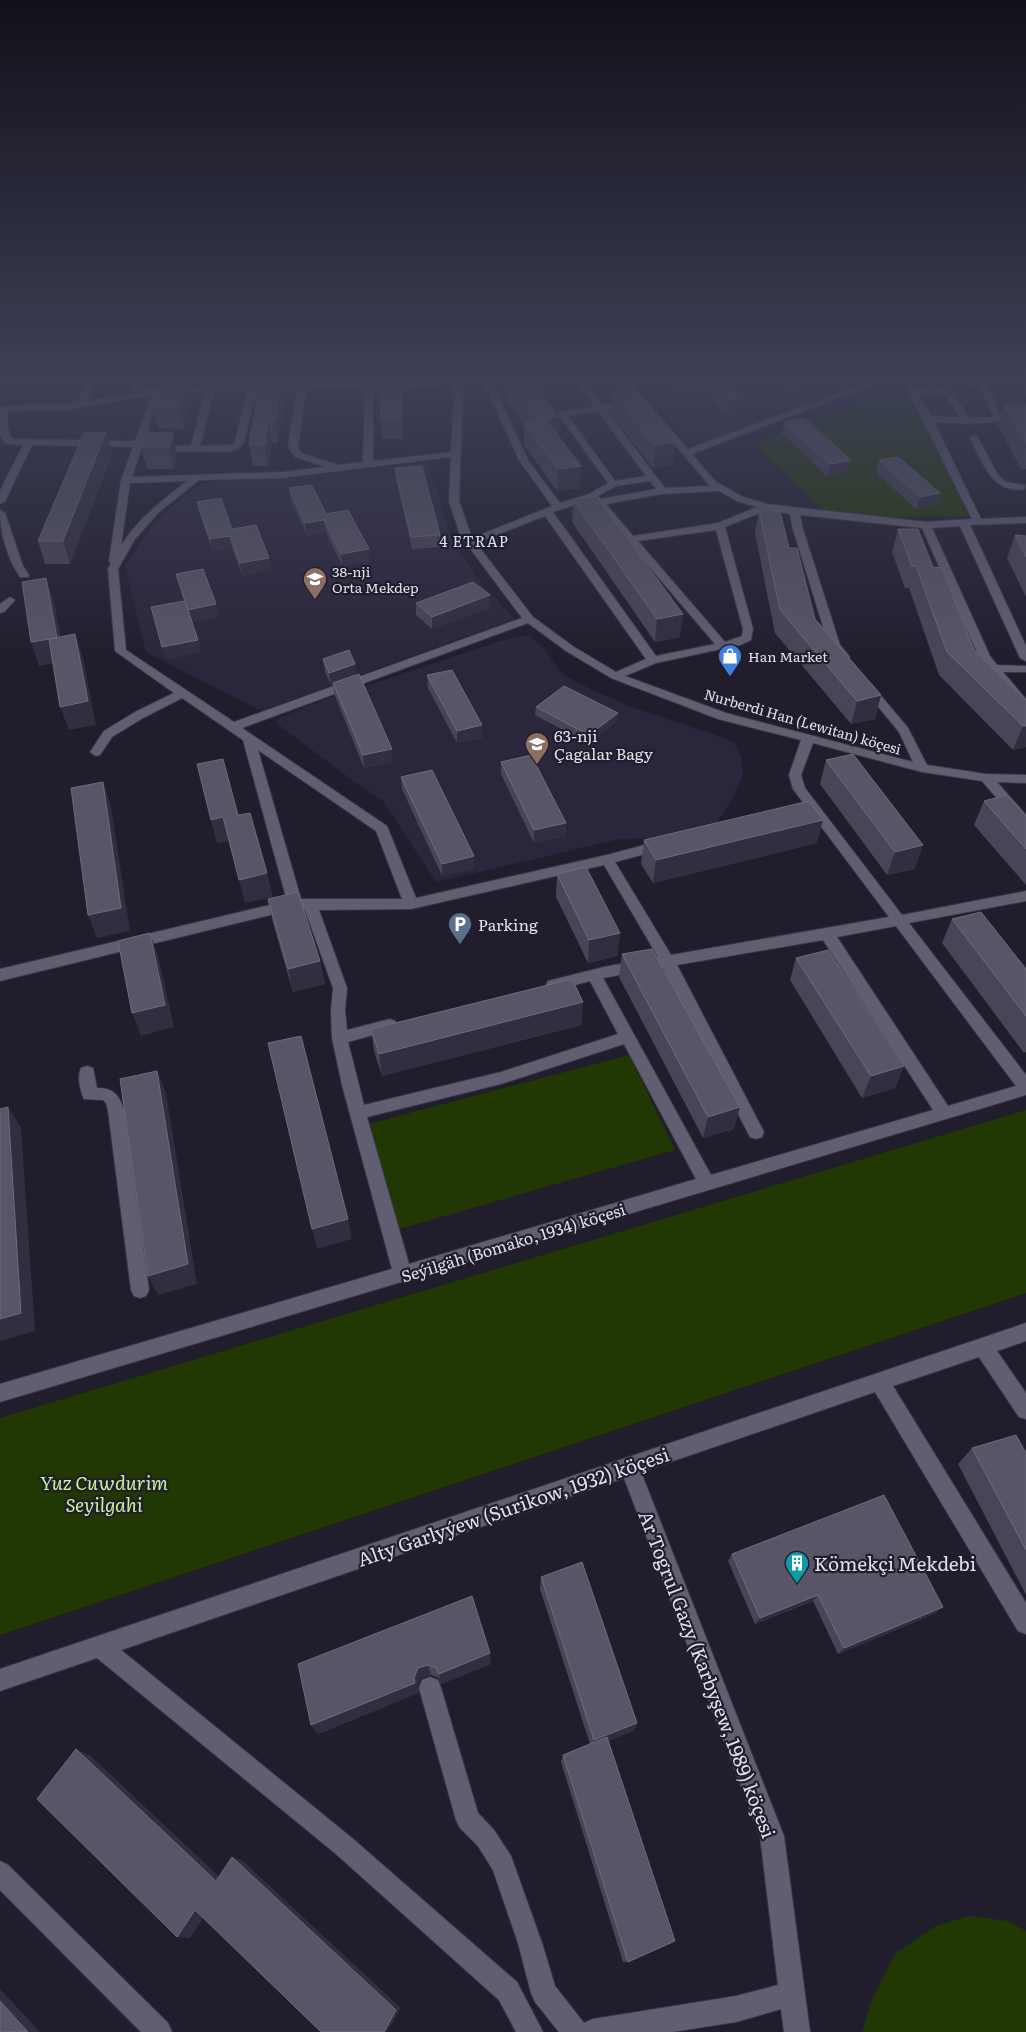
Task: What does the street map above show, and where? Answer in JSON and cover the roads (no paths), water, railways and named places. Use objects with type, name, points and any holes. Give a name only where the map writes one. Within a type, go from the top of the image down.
[{"type":"street","points":[[0,501],[14,473]]},
{"type":"street","points":[[129,473],[113,569],[121,651],[232,726],[249,740],[382,828],[411,904]]},
{"type":"street","points":[[126,480],[282,476],[307,473]]},
{"type":"street","name":"Nurberdi Han (Lewitan) köçesi","points":[[455,473],[454,501],[465,535],[529,619],[570,649],[615,676],[722,716],[922,768],[986,778],[1026,779]]},
{"type":"street","points":[[533,473],[558,507]]},
{"type":"street","points":[[605,473],[613,484]]},
{"type":"street","points":[[648,473],[662,491]]},
{"type":"street","points":[[703,473],[712,483],[740,499],[766,507],[795,512],[926,525],[1025,522]]},
{"type":"street","points":[[954,473],[978,522]]},
{"type":"street","points":[[992,473],[1003,484],[1025,487]]},
{"type":"street","points":[[113,569],[131,538],[155,511],[196,478]]},
{"type":"street","points":[[595,499],[613,484],[652,478]]},
{"type":"street","points":[[470,542],[558,507],[595,499],[662,491],[720,488]]},
{"type":"street","points":[[595,499],[723,646]]},
{"type":"street","points":[[631,539],[720,526],[766,507]]},
{"type":"street","points":[[547,511],[652,660]]},
{"type":"street","points":[[795,512],[797,526],[835,646],[904,731],[922,768]]},
{"type":"street","points":[[0,513],[18,566],[24,575]]},
{"type":"street","points":[[964,523],[1026,658]]},
{"type":"street","points":[[926,525],[978,644],[992,668],[1026,707]]},
{"type":"street","points":[[615,676],[652,660],[723,646],[740,642],[747,638],[748,629],[720,526]]},
{"type":"street","points":[[0,610],[10,600]]},
{"type":"street","points":[[232,726],[529,619]]},
{"type":"street","points":[[992,668],[1026,668]]},
{"type":"street","points":[[96,752],[108,734],[139,715],[183,693]]},
{"type":"street","points":[[808,739],[795,775],[806,805],[900,920],[1026,1088]]},
{"type":"street","points":[[249,740],[302,905],[340,988],[338,1011],[340,1038],[358,1113],[403,1275]]},
{"type":"street","points":[[986,778],[1026,823]]},
{"type":"street","points":[[0,975],[302,905],[411,904],[607,860],[672,842]]},
{"type":"street","points":[[607,860],[668,962],[756,1132]]},
{"type":"street","points":[[538,989],[594,975],[827,934],[1026,896]]},
{"type":"street","points":[[827,934],[943,1112]]},
{"type":"street","points":[[594,975],[707,1183]]},
{"type":"street","points":[[340,1038],[406,1021]]},
{"type":"street","points":[[358,1113],[501,1078],[628,1037]]},
{"type":"street","points":[[87,1072],[90,1094],[106,1094],[113,1100],[116,1110],[140,1290]]},
{"type":"street","name":"Seýilgäh (Bomako, 1934) köçesi","points":[[0,1393],[403,1275],[1026,1088]]},
{"type":"street","name":"Alty Garlyýew (Surikow, 1932) köçesi","points":[[0,1680],[1026,1332]]},
{"type":"street","points":[[983,1346],[1026,1410]]},
{"type":"street","points":[[879,1381],[1026,1622]]},
{"type":"street","name":"Ar Togrul Gazy (Karbyşew, 1989) köçesi","points":[[629,1466],[772,1836],[797,2032]]},
{"type":"street","points":[[101,1646],[344,1846],[508,1991],[530,2032]]},
{"type":"street","points":[[430,1688],[468,1820],[486,1838],[503,1864],[530,1943],[544,1993],[575,2032]]},
{"type":"street","points":[[0,1873],[159,2032]]},
{"type":"street","points":[[593,2032],[736,2009],[792,1994]]},
{"type":"place","name":"38-nji Orta Mekdep","points":[[315,600]]},
{"type":"place","name":"Han Market","points":[[730,677]]},
{"type":"place","name":"63-nji Çagalar Bagy","points":[[537,765]]},
{"type":"place","name":"Parking","points":[[460,945]]},
{"type":"place","name":"Kömekçi Mekdebi","points":[[797,1584]]},
{"type":"district","name":"4 ETRAP","points":[[474,540]]},
{"type":"park label","name":"Yuz Cuwdurim Seyilgahi","points":[[104,1493]]}]
